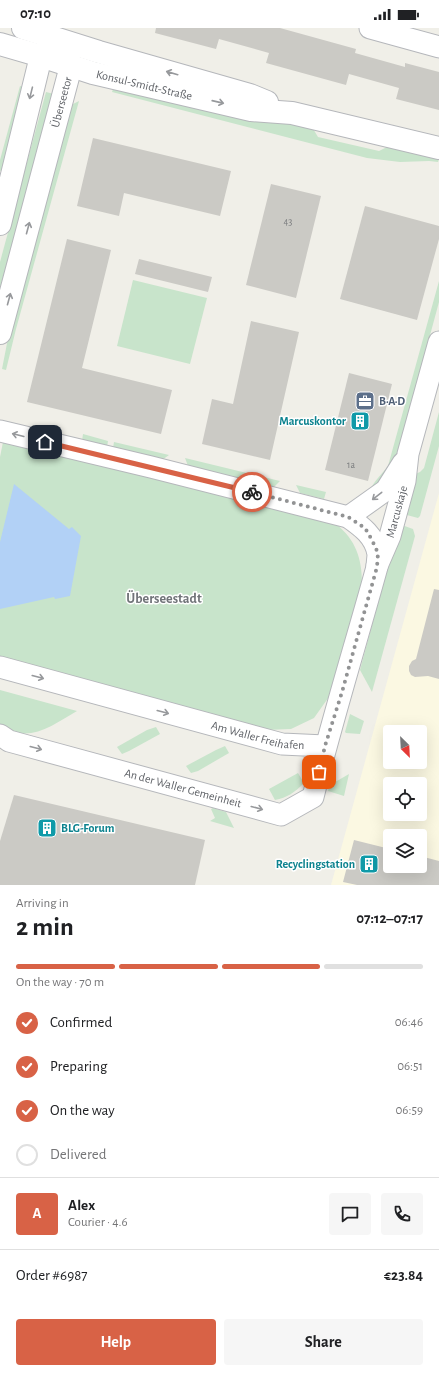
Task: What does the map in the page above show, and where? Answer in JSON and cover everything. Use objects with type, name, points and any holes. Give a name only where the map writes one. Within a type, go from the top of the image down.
[{"type":"street","name":"Konsul-Smidt-Straße","points":[[23,28],[62,34],[250,95],[292,113]]},
{"type":"street","points":[[370,28],[439,47]]},
{"type":"street","points":[[0,224],[42,56],[62,34]]},
{"type":"street","name":"Überseetor","points":[[0,333],[71,66],[62,34]]},
{"type":"street","name":"Konsul-Smidt-Straße","points":[[0,44],[93,73],[251,110],[292,113],[439,148]]},
{"type":"street","name":"Marcuskaje","points":[[377,567],[390,536],[405,481],[408,454],[439,342]]},
{"type":"street","points":[[0,431],[151,467],[348,517],[365,528],[378,553],[377,567],[342,692],[325,746]]},
{"type":"street","name":"Marcuskaje","points":[[348,517],[386,490],[408,454]]},
{"type":"street","name":"Am Waller Freihafen","points":[[0,667],[282,744],[325,746]]},
{"type":"street","name":"An der Waller Gemeinheit","points":[[0,735],[9,741],[281,815],[313,797],[325,746]]},
{"type":"shaded area","points":[[439,493],[439,885],[331,885]]},
{"type":"green space","points":[[20,86],[23,87],[4,169],[0,171],[0,160]]},
{"type":"green space","points":[[113,89],[312,127],[318,137],[379,151],[389,146],[439,159],[438,162],[400,162],[367,158],[112,92]]},
{"type":"green space","points":[[46,92],[54,94],[0,288],[0,262]]},
{"type":"green space","points":[[79,101],[6,370],[2,369],[10,328],[70,112],[73,104]]},
{"type":"green space","points":[[133,280],[207,298],[190,364],[117,346]]},
{"type":"green space","points":[[439,281],[439,302],[396,461],[387,477],[371,489],[376,480],[388,466]]},
{"type":"green space","points":[[439,412],[439,446],[420,516],[418,518],[403,514],[413,475],[420,472],[424,468]]},
{"type":"green space","points":[[83,434],[108,441],[107,447],[82,441]]},
{"type":"green space","points":[[3,442],[328,520],[343,530],[353,543],[359,558],[362,583],[331,694],[314,718],[291,729],[265,730],[0,657],[0,457]]},
{"type":"green space","points":[[114,442],[169,455],[162,460],[113,448]]},
{"type":"green space","points":[[185,458],[280,481],[274,487],[188,466]]},
{"type":"green space","points":[[296,485],[326,492],[324,499],[300,493]]},
{"type":"green space","points":[[399,524],[413,529],[415,536],[372,692],[360,670]]},
{"type":"green space","points":[[0,690],[77,711],[39,731],[20,733],[10,730],[0,724]]},
{"type":"green space","points":[[350,714],[364,721],[360,734],[345,732]]},
{"type":"green space","points":[[156,727],[160,734],[129,751],[122,754],[117,747],[147,730]]},
{"type":"green space","points":[[225,746],[229,753],[198,771],[191,773],[186,766],[216,750]]},
{"type":"green space","points":[[298,773],[304,783],[291,794],[275,800],[269,789]]},
{"type":"green space","points":[[349,774],[344,796],[328,791],[330,785]]},
{"type":"green space","points":[[213,808],[226,812],[234,828],[210,821],[215,818],[211,809]]},
{"type":"water","points":[[14,484],[69,529],[72,527],[81,536],[70,596],[55,599],[54,597],[0,609],[0,542]]},
{"type":"building","points":[[156,28],[280,28],[356,49],[355,53],[405,67],[405,63],[439,72],[439,110],[396,99],[399,88],[349,74],[346,85],[266,63],[269,53],[219,39],[216,49],[155,33]]},
{"type":"building","points":[[93,138],[231,171],[220,216],[124,193],[119,216],[77,206]]},
{"type":"building","points":[[271,184],[321,196],[296,298],[246,285]]},
{"type":"building","points":[[365,206],[439,226],[439,239],[417,320],[340,299]]},
{"type":"building","points":[[67,239],[111,250],[82,368],[172,390],[161,434],[27,402]]},
{"type":"building","points":[[139,259],[212,277],[208,292],[135,274]]},
{"type":"building","points":[[251,321],[299,332],[270,460],[202,444],[212,399],[233,404]]},
{"type":"building","name":"Marcuskontor","points":[[349,373],[392,384],[368,481],[325,470]]},
{"type":"building","points":[[434,589],[439,590],[439,679],[428,676],[415,677],[411,675],[409,671],[409,666],[412,661],[416,659]]},
{"type":"building","points":[[14,795],[205,840],[195,885],[0,885],[0,841]]},
{"type":"building","name":"Recyclingstation","points":[[354,840],[383,847],[383,873],[427,873],[427,858],[439,861],[439,885],[357,885],[343,882]]},
{"type":"way so far","points":[[252,492],[348,517],[365,528],[378,553],[377,567],[342,692],[325,746],[319,772]]},
{"type":"place","name":"B·A·D","points":[[365,401]]},
{"type":"place","name":"Marcuskontor","points":[[360,421]]},
{"type":"place","name":"BLG-Forum","points":[[47,828]]},
{"type":"place","name":"Recyclingstation","points":[[369,864]]},
{"type":"district","name":"Überseestadt","points":[[164,598]]},
{"type":"route","points":[[45,442],[252,492]]}]
